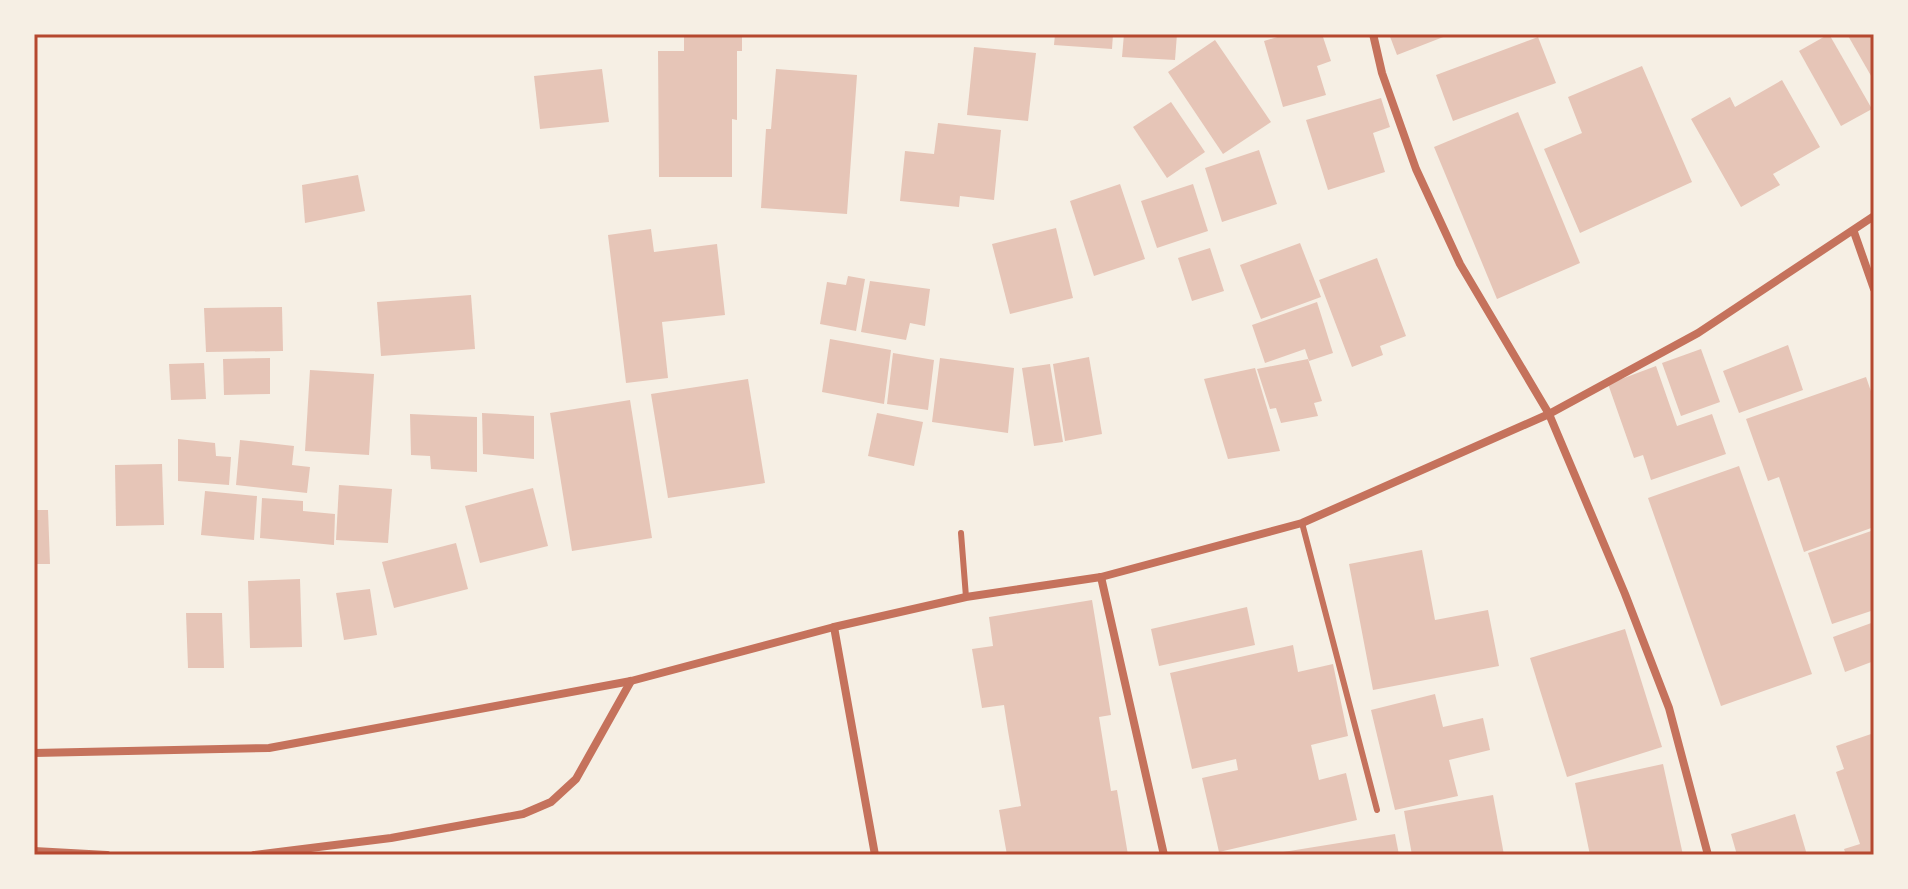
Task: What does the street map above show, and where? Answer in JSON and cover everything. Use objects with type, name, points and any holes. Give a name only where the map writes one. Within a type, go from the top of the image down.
[{"type":"street","points":[[1373,34],[1382,73],[1405,140],[1447,237],[1549,414],[1669,708],[1708,855]]},
{"type":"street","points":[[34,753],[269,748],[631,681],[834,627],[966,597],[1101,577],[1302,523],[1549,414],[1698,333],[1874,216]]},
{"type":"street","points":[[1854,232],[1874,289]]},
{"type":"street","points":[[1101,577],[1164,855]]},
{"type":"street","points":[[834,627],[875,855]]},
{"type":"street","points":[[254,855],[391,838],[523,814],[551,802],[576,779],[631,681]]},
{"type":"street","points":[[34,851],[107,855]]},
{"type":"lane","points":[[1302,523],[1377,810]]},
{"type":"lane","points":[[961,533],[966,597]]},
{"type":"building","points":[[684,34],[742,34],[742,51],[737,51],[737,120],[732,119],[732,177],[659,177],[658,51],[684,51]]},
{"type":"building","points":[[1055,34],[1113,34],[1112,49],[1054,45]]},
{"type":"building","points":[[1124,34],[1177,34],[1175,60],[1122,57]]},
{"type":"building","points":[[1287,34],[1322,34],[1331,61],[1317,66],[1326,95],[1283,107],[1264,41]]},
{"type":"building","points":[[1389,34],[1451,34],[1397,55]]},
{"type":"building","points":[[1829,34],[1872,109],[1841,126],[1799,51]]},
{"type":"building","points":[[1847,34],[1874,34],[1874,81]]},
{"type":"building","points":[[1538,37],[1556,83],[1453,121],[1436,75]]},
{"type":"building","points":[[1215,40],[1271,122],[1223,154],[1168,72]]},
{"type":"building","points":[[974,47],[1036,53],[1028,121],[967,115]]},
{"type":"building","points":[[1642,66],[1692,182],[1580,233],[1544,149],[1582,133],[1568,97]]},
{"type":"building","points":[[602,69],[609,122],[540,129],[534,76]]},
{"type":"building","points":[[776,69],[857,75],[847,214],[761,208],[766,129],[771,129]]},
{"type":"building","points":[[1782,80],[1820,147],[1773,174],[1780,185],[1741,207],[1691,119],[1730,97],[1735,107]]},
{"type":"building","points":[[1381,98],[1390,127],[1373,133],[1385,172],[1328,190],[1306,120]]},
{"type":"building","points":[[1171,102],[1205,152],[1167,178],[1133,127]]},
{"type":"building","points":[[1518,112],[1580,263],[1497,299],[1434,147]]},
{"type":"building","points":[[938,123],[1001,130],[994,200],[960,196],[959,207],[900,201],[905,151],[934,154]]},
{"type":"building","points":[[1259,150],[1277,204],[1222,222],[1205,168]]},
{"type":"building","points":[[358,175],[365,211],[305,223],[302,185]]},
{"type":"building","points":[[1120,184],[1145,259],[1094,276],[1070,201]]},
{"type":"building","points":[[1193,184],[1208,231],[1157,248],[1141,201]]},
{"type":"building","points":[[1056,228],[1073,298],[1010,314],[992,244]]},
{"type":"building","points":[[651,229],[654,252],[717,244],[725,315],[662,322],[668,378],[626,383],[608,235]]},
{"type":"building","points":[[1300,243],[1321,297],[1261,319],[1240,265]]},
{"type":"building","points":[[1210,248],[1224,291],[1192,301],[1178,258]]},
{"type":"building","points":[[1377,258],[1406,336],[1380,346],[1383,355],[1352,367],[1319,280]]},
{"type":"building","points":[[848,276],[865,279],[856,331],[820,324],[827,282],[846,285]]},
{"type":"building","points":[[870,281],[930,289],[925,326],[910,323],[906,340],[861,332]]},
{"type":"building","points":[[471,295],[475,349],[381,356],[377,302]]},
{"type":"building","points":[[1317,302],[1333,353],[1309,361],[1305,349],[1265,363],[1252,325]]},
{"type":"building","points":[[282,307],[283,351],[206,352],[204,308]]},
{"type":"building","points":[[830,339],[891,350],[884,404],[822,392]]},
{"type":"building","points":[[1788,345],[1803,390],[1739,413],[1723,371]]},
{"type":"building","points":[[1701,349],[1720,402],[1681,416],[1662,363]]},
{"type":"building","points":[[893,353],[934,360],[928,410],[887,404]]},
{"type":"building","points":[[1089,357],[1102,434],[1065,441],[1053,364]]},
{"type":"building","points":[[270,358],[270,394],[224,395],[223,359]]},
{"type":"building","points":[[940,358],[1014,368],[1008,433],[932,422]]},
{"type":"building","points":[[1308,359],[1322,401],[1314,403],[1318,416],[1281,423],[1276,408],[1270,409],[1257,369]]},
{"type":"building","points":[[204,363],[206,399],[171,400],[169,364]]},
{"type":"building","points":[[1050,364],[1063,442],[1034,446],[1022,368]]},
{"type":"building","points":[[1656,366],[1677,426],[1712,414],[1726,454],[1651,480],[1643,455],[1634,458],[1608,384]]},
{"type":"building","points":[[1255,368],[1280,451],[1228,459],[1204,379]]},
{"type":"building","points":[[310,370],[374,374],[369,455],[305,451]]},
{"type":"building","points":[[1866,377],[1874,400],[1874,444],[1871,446],[1874,455],[1874,527],[1804,552],[1779,477],[1768,481],[1746,419]]},
{"type":"building","points":[[748,379],[765,483],[668,498],[651,394]]},
{"type":"building","points":[[630,400],[652,538],[572,551],[550,413]]},
{"type":"building","points":[[482,413],[534,416],[534,459],[483,454]]},
{"type":"building","points":[[877,413],[923,422],[914,466],[868,456]]},
{"type":"building","points":[[410,414],[477,417],[477,472],[431,469],[430,456],[411,455]]},
{"type":"building","points":[[178,439],[215,443],[216,456],[231,457],[229,485],[178,481]]},
{"type":"building","points":[[240,440],[294,446],[292,465],[310,467],[307,493],[236,485]]},
{"type":"building","points":[[162,464],[164,525],[116,526],[115,465]]},
{"type":"building","points":[[1739,466],[1812,674],[1721,706],[1648,498]]},
{"type":"building","points":[[339,485],[392,489],[388,543],[336,540]]},
{"type":"building","points":[[533,488],[548,546],[480,563],[465,506]]},
{"type":"building","points":[[205,491],[257,496],[254,540],[201,535]]},
{"type":"building","points":[[262,498],[303,501],[303,511],[335,514],[334,545],[260,538]]},
{"type":"building","points":[[34,510],[48,510],[50,564],[34,564]]},
{"type":"building","points":[[1874,530],[1874,610],[1832,624],[1808,553]]},
{"type":"building","points":[[456,543],[468,589],[394,608],[382,562]]},
{"type":"building","points":[[1422,550],[1435,620],[1488,610],[1499,666],[1373,690],[1349,564]]},
{"type":"building","points":[[300,579],[302,647],[250,648],[248,581]]},
{"type":"building","points":[[370,589],[377,635],[344,640],[336,593]]},
{"type":"building","points":[[1092,600],[1111,715],[1099,717],[1111,791],[1117,790],[1128,855],[1007,855],[999,810],[1021,806],[1004,705],[982,708],[972,649],[993,646],[989,617]]},
{"type":"building","points":[[1247,607],[1255,645],[1159,666],[1151,629]]},
{"type":"building","points":[[186,613],[222,613],[224,668],[188,668]]},
{"type":"building","points":[[1874,622],[1874,661],[1845,672],[1833,637]]},
{"type":"building","points":[[1625,629],[1662,747],[1567,777],[1530,658]]},
{"type":"building","points":[[1293,645],[1298,672],[1333,664],[1348,736],[1311,745],[1319,780],[1346,773],[1357,820],[1219,852],[1202,778],[1238,770],[1236,759],[1192,769],[1170,673]]},
{"type":"building","points":[[1435,694],[1443,727],[1483,718],[1490,750],[1449,760],[1458,796],[1395,810],[1371,710]]},
{"type":"building","points":[[1874,733],[1874,855],[1846,855],[1844,849],[1860,844],[1836,772],[1844,769],[1836,746]]},
{"type":"building","points":[[1663,764],[1683,855],[1590,855],[1575,783]]},
{"type":"building","points":[[1493,795],[1504,855],[1412,855],[1404,811]]},
{"type":"building","points":[[1795,814],[1807,855],[1737,855],[1731,834]]},
{"type":"building","points":[[1395,834],[1399,855],[1277,855],[1277,853]]}]
